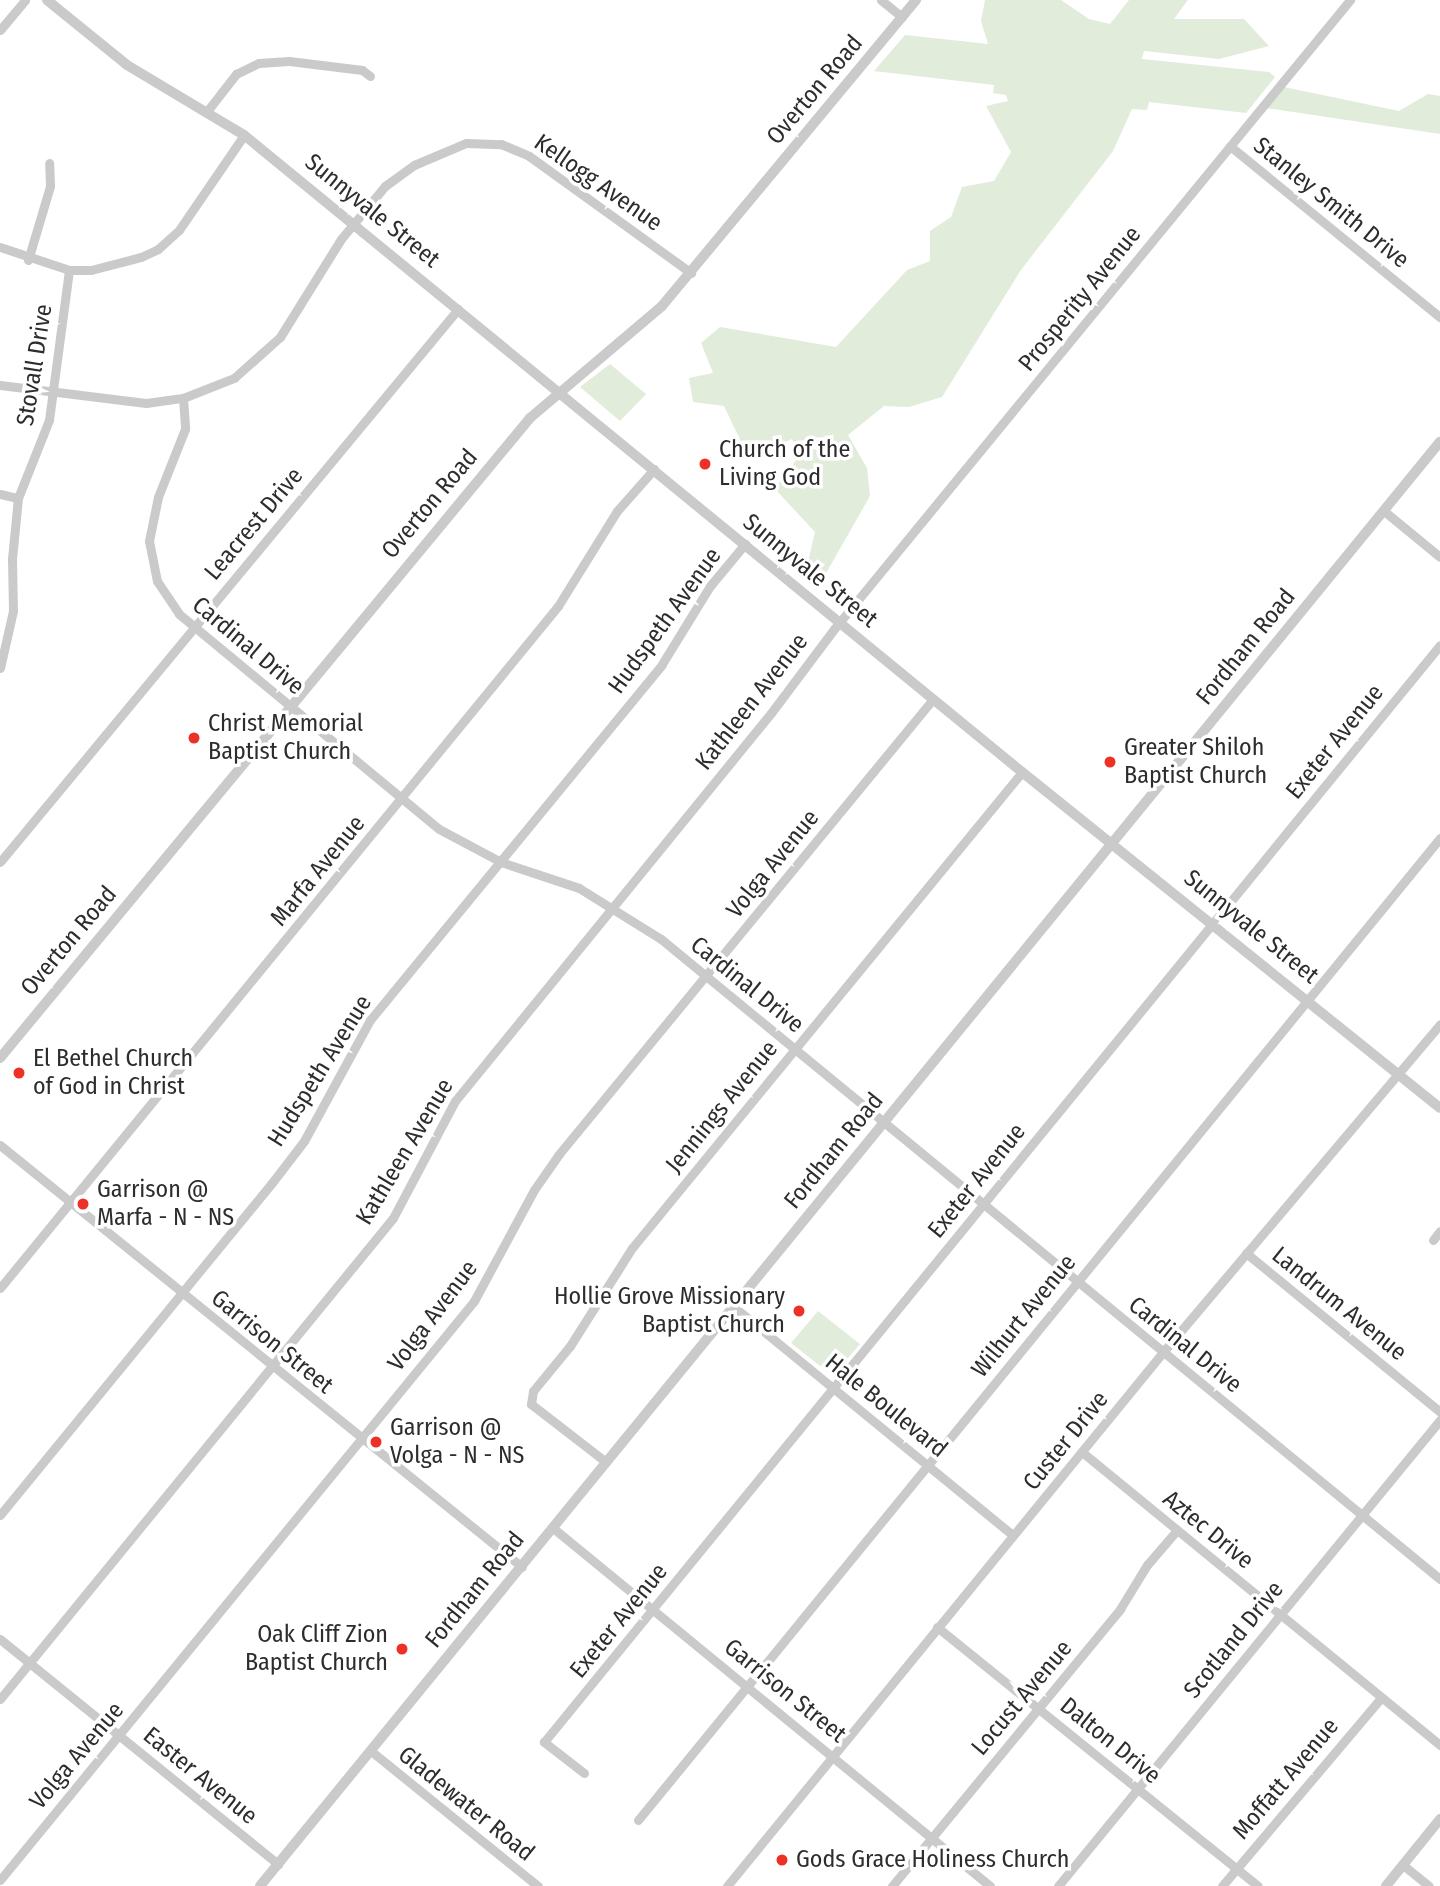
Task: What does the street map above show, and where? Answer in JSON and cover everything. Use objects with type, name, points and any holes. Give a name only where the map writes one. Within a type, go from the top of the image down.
[{"type":"street","points":[[0,30],[25,0]]},
{"type":"street","name":"Sunnyvale Street","points":[[47,0],[119,60],[208,110],[244,135],[559,389],[1022,772],[1212,922],[1440,1108]]},
{"type":"street","points":[[881,0],[902,17]]},
{"type":"street","name":"Overton Road","points":[[0,1058],[518,431],[559,389],[646,322],[691,272],[916,0]]},
{"type":"street","name":"Prosperity Avenue","points":[[840,622],[1350,0]]},
{"type":"street","points":[[208,110],[236,74],[259,63],[289,61],[362,70],[370,76]]},
{"type":"street","points":[[0,247],[28,260],[69,270],[117,265],[158,249],[179,230],[244,135]]},
{"type":"street","name":"Kellogg Avenue","points":[[0,385],[146,403],[183,398],[233,379],[265,354],[354,223],[385,186],[414,165],[466,143],[501,144],[529,156],[691,272]]},
{"type":"street","name":"Stanley Smith Drive","points":[[1230,146],[1440,317]]},
{"type":"street","points":[[28,260],[50,186],[49,163]]},
{"type":"street","name":"Stovall Drive","points":[[0,668],[13,611],[12,559],[18,498],[46,433],[69,270]]},
{"type":"street","name":"Leacrest Drive","points":[[0,862],[458,309]]},
{"type":"street","name":"Cardinal Drive","points":[[183,398],[186,429],[154,508],[149,541],[151,560],[164,597],[194,626],[448,835],[501,862],[561,881],[613,906],[706,976],[1440,1579]]},
{"type":"street","name":"Fordham Road","points":[[260,1886],[1114,846],[1440,442]]},
{"type":"street","name":"Marfa Avenue","points":[[0,1288],[558,606],[617,511],[654,469]]},
{"type":"street","points":[[0,494],[18,498]]},
{"type":"street","points":[[1384,512],[1440,557]]},
{"type":"street","name":"Hudspeth Avenue","points":[[0,1515],[304,1141],[369,1020],[662,664],[710,586],[745,544]]},
{"type":"street","name":"Kathleen Avenue","points":[[0,1699],[393,1218],[455,1101],[840,622]]},
{"type":"street","name":"Exeter Avenue","points":[[584,1773],[544,1742],[1440,645]]},
{"type":"street","name":"Volga Avenue","points":[[0,1880],[479,1294],[546,1172],[933,699]]},
{"type":"street","name":"Jennings Avenue","points":[[606,1462],[531,1404],[533,1391],[570,1346],[632,1248],[1022,772]]},
{"type":"street","name":"Wilhurt Avenue","points":[[638,1820],[1440,838]]},
{"type":"street","name":"Custer Drive","points":[[727,1886],[1163,1352],[1440,1024]]},
{"type":"street","name":"Garrison Street","points":[[0,1145],[522,1567]]},
{"type":"street","points":[[1433,1240],[1440,1231]]},
{"type":"street","name":"Landrum Avenue","points":[[1246,1253],[1440,1412]]},
{"type":"street","name":"Hale Boulevard","points":[[734,1307],[1013,1535]]},
{"type":"street","name":"Scotland Drive","points":[[1058,1886],[1440,1419]]},
{"type":"street","name":"Aztec Drive","points":[[1082,1452],[1440,1745]]},
{"type":"street","name":"Garrison Street","points":[[553,1528],[990,1886]]},
{"type":"street","name":"Locust Avenue","points":[[892,1886],[1039,1709],[1177,1530]]},
{"type":"street","name":"Dalton Drive","points":[[937,1627],[1258,1886]]},
{"type":"street","name":"Easter Avenue","points":[[0,1639],[278,1864]]},
{"type":"street","name":"Moffatt Avenue","points":[[1222,1886],[1381,1698]]},
{"type":"street","name":"Gladewater Road","points":[[371,1751],[538,1886]]},
{"type":"street","points":[[1386,1886],[1440,1819]]},
{"type":"street","points":[[1403,1865],[1429,1886]]},
{"type":"green space","points":[[985,0],[1061,0],[1089,19],[1110,24],[1129,0],[1188,0],[1174,19],[1244,19],[1269,46],[1219,59],[1144,51],[1142,59],[1269,72],[1275,77],[1246,113],[1149,102],[1147,110],[1132,109],[1113,151],[1021,270],[942,397],[909,407],[884,406],[848,435],[867,468],[870,496],[825,575],[808,562],[815,532],[775,489],[799,456],[792,439],[771,449],[744,448],[724,406],[693,402],[689,378],[713,373],[701,343],[720,327],[836,347],[907,270],[930,261],[930,231],[951,217],[962,187],[994,181],[1011,152],[986,106],[1008,101],[1006,95],[993,93],[994,85],[874,71],[905,35],[988,44],[981,21]]},
{"type":"green space","points":[[1284,87],[1399,111],[1428,94],[1440,96],[1440,134],[1266,108]]},
{"type":"green space","points":[[610,364],[646,394],[620,421],[580,387]]},
{"type":"green space","points":[[818,1311],[860,1344],[837,1371],[829,1373],[791,1343]]},
{"type":"place","name":"Church of the Living God","points":[[705,464]]},
{"type":"place","name":"Christ Memorial Baptist Church","points":[[194,738]]},
{"type":"place","name":"Greater Shiloh Baptist Church","points":[[1110,762]]},
{"type":"place","name":"El Bethel Church of God in Christ","points":[[19,1073]]},
{"type":"place","name":"Garrison @ Marfa - N - NS","points":[[83,1204]]},
{"type":"place","name":"Hollie Grove Missionary Baptist Church","points":[[799,1311]]},
{"type":"place","name":"Garrison @ Volga - N - NS","points":[[376,1442]]},
{"type":"place","name":"Oak Cliff Zion Baptist Church","points":[[402,1649]]},
{"type":"place","name":"Gods Grace Holiness Church","points":[[782,1860]]}]
